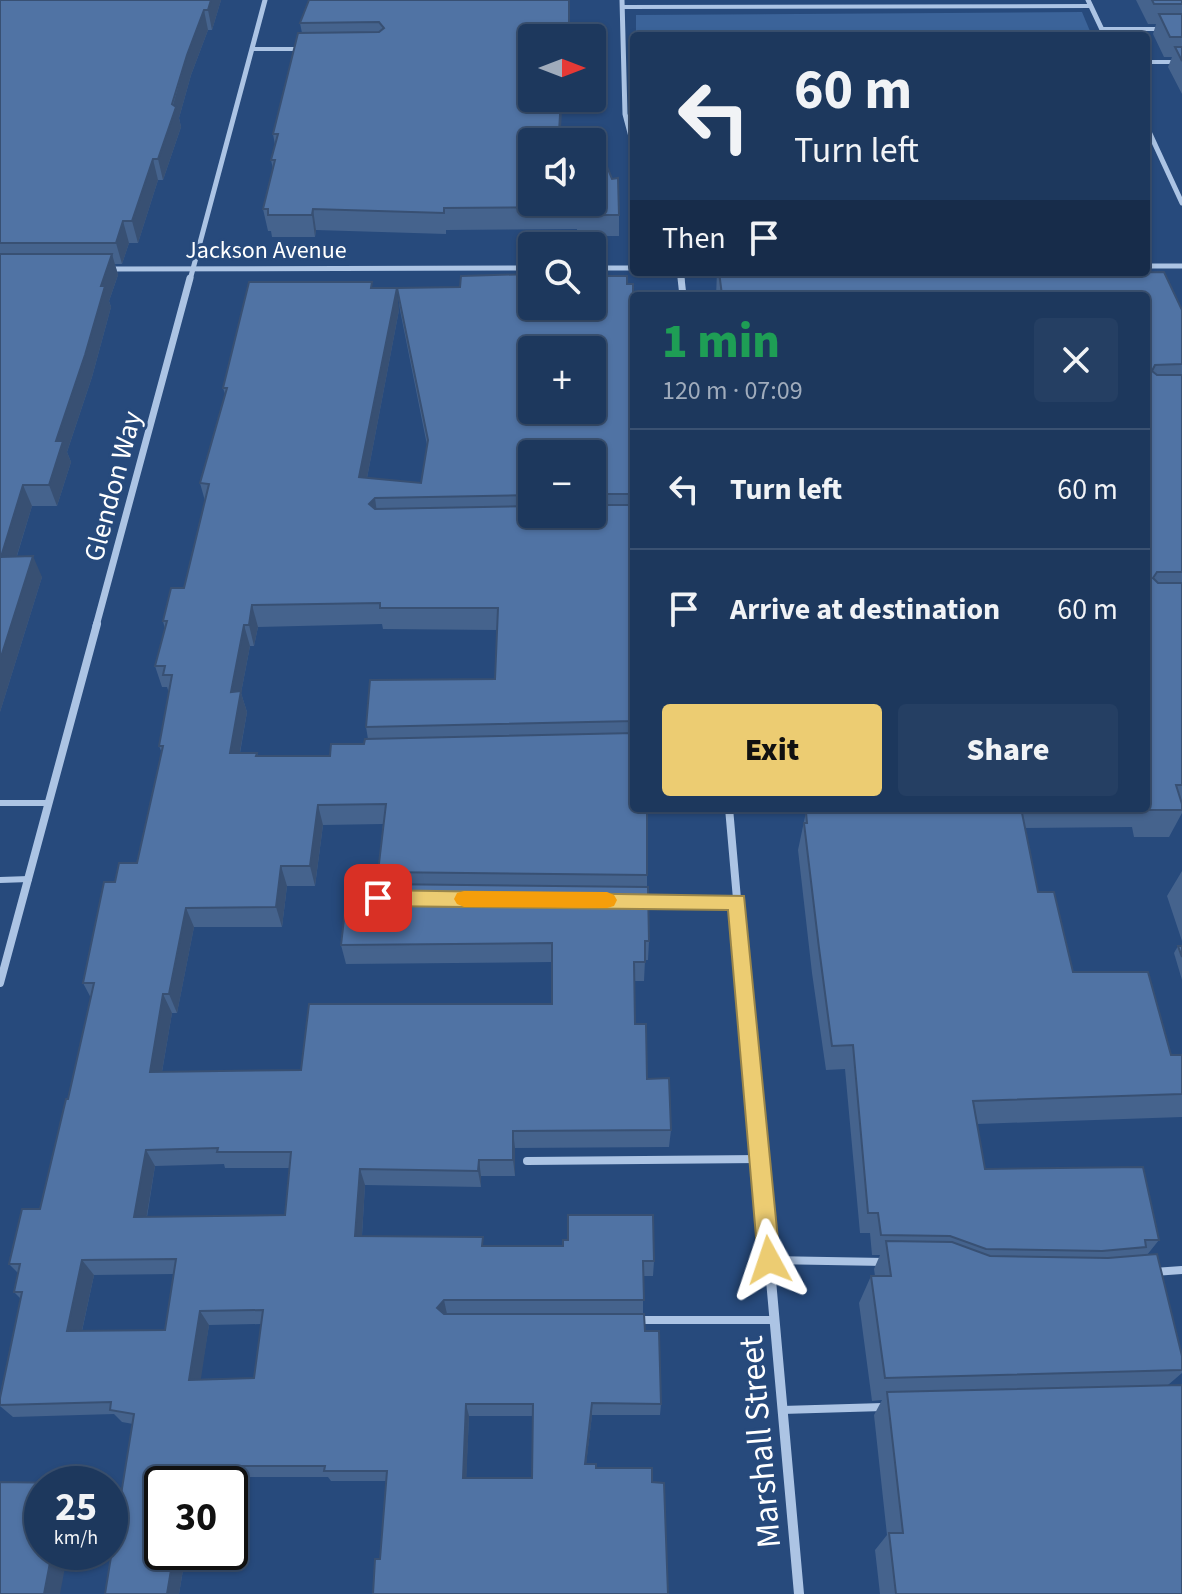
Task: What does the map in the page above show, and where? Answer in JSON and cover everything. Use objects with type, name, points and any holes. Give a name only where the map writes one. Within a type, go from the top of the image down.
[{"type":"street","name":"Glendon Way","points":[[0,983],[265,0]]},
{"type":"street","points":[[1090,3],[1104,32]]},
{"type":"street","points":[[622,4],[625,114],[630,133]]},
{"type":"street","points":[[1150,134],[1182,203]]},
{"type":"street","points":[[1150,266],[1182,266]]},
{"type":"street","name":"Jackson Avenue","points":[[106,269],[518,268]]},
{"type":"street","points":[[606,268],[630,268]]},
{"type":"street","name":"Marshall Street","points":[[729,812],[799,1594]]},
{"type":"lane","points":[[622,4],[1090,3]]},
{"type":"lane","points":[[1120,32],[1170,29]]},
{"type":"lane","points":[[252,49],[309,49]]},
{"type":"lane","points":[[1150,62],[1182,62]]},
{"type":"lane","points":[[0,803],[49,803]]},
{"type":"lane","points":[[0,880],[29,879]]},
{"type":"lane","points":[[348,897],[393,898]]},
{"type":"lane","points":[[627,901],[737,902]]},
{"type":"lane","points":[[527,1161],[760,1159]]},
{"type":"lane","points":[[769,1260],[892,1262]]},
{"type":"lane","points":[[1141,1273],[1182,1270]]},
{"type":"lane","points":[[629,1320],[774,1320]]},
{"type":"lane","points":[[782,1410],[894,1407]]},
{"type":"shaded area","points":[[1082,12],[1090,32],[636,32],[636,15]]},
{"type":"building","points":[[0,0],[211,0],[208,10],[204,10],[187,55],[172,104],[176,107],[158,159],[153,159],[132,221],[123,221],[116,243],[0,243]]},
{"type":"building","points":[[309,0],[569,0],[569,24],[518,24],[518,112],[560,112],[559,128],[518,128],[518,207],[444,208],[444,213],[313,209],[312,215],[268,215],[268,209],[263,209],[275,160],[271,160],[278,134],[273,134],[298,33],[379,32],[384,28],[379,22],[300,23]]},
{"type":"building","points":[[1152,0],[1182,0],[1182,4],[1154,4]]},
{"type":"building","points":[[1159,14],[1182,14],[1182,37],[1170,37]]},
{"type":"building","points":[[1175,47],[1182,47],[1182,61]]},
{"type":"building","points":[[606,164],[612,179],[618,178],[619,215],[606,215]]},
{"type":"building","points":[[0,254],[112,254],[85,355],[56,441],[63,441],[49,485],[23,485],[1,557],[33,556],[0,660]]},
{"type":"building","points":[[1150,272],[1164,272],[1182,310],[1182,364],[1155,365],[1152,371],[1157,375],[1182,375],[1182,572],[1157,572],[1153,578],[1158,583],[1182,583],[1182,785],[1176,785],[1182,810],[1150,810],[1150,292],[722,292],[720,276],[1150,276]]},
{"type":"building","points":[[518,274],[518,320],[606,320],[606,276],[627,276],[627,284],[633,284],[633,292],[630,292],[630,494],[606,494],[606,440],[518,440],[518,495],[375,498],[369,504],[375,509],[518,506],[518,528],[606,528],[606,505],[630,505],[630,721],[366,727],[370,680],[495,679],[498,608],[380,608],[380,603],[252,605],[249,625],[244,625],[231,692],[241,691],[230,753],[330,756],[331,744],[364,744],[365,739],[630,733],[630,812],[647,812],[647,875],[378,872],[386,804],[318,805],[310,866],[281,866],[276,907],[186,908],[169,994],[163,994],[150,1072],[301,1070],[309,1004],[552,1004],[552,943],[341,945],[346,902],[375,902],[377,884],[648,887],[649,941],[645,941],[645,962],[634,962],[635,1024],[646,1024],[647,1079],[669,1078],[671,1130],[513,1131],[513,1160],[479,1160],[478,1171],[360,1169],[355,1236],[483,1237],[482,1246],[563,1246],[563,1240],[568,1240],[568,1215],[653,1215],[654,1261],[643,1261],[644,1300],[444,1300],[437,1308],[444,1314],[644,1314],[645,1331],[659,1331],[661,1404],[592,1403],[585,1464],[596,1464],[596,1468],[652,1468],[652,1482],[664,1483],[668,1594],[373,1594],[375,1559],[380,1559],[387,1471],[324,1471],[325,1466],[144,1466],[144,1570],[171,1570],[167,1594],[105,1594],[109,1570],[128,1570],[126,1466],[134,1414],[110,1410],[111,1402],[0,1405],[22,1292],[14,1292],[20,1264],[9,1264],[22,1209],[40,1209],[68,1099],[94,983],[83,983],[104,882],[115,882],[119,863],[137,863],[163,746],[159,746],[172,675],[163,675],[165,666],[155,666],[167,621],[163,621],[171,588],[184,588],[209,484],[200,483],[227,388],[223,388],[249,282],[372,282],[371,288],[460,287],[461,276]],"holes":[[[397,288],[428,440],[421,483],[359,477]],[[218,1148],[217,1152],[291,1152],[285,1215],[134,1217],[146,1150]],[[176,1259],[165,1330],[67,1331],[82,1260]],[[263,1310],[254,1378],[189,1380],[200,1311]],[[466,1404],[533,1404],[532,1478],[463,1478]]]},
{"type":"building","points":[[806,812],[1022,812],[1038,892],[1054,892],[1073,972],[1148,972],[1171,1055],[1182,1055],[1182,1094],[973,1101],[985,1169],[1143,1167],[1159,1240],[1145,1240],[1146,1247],[1102,1251],[986,1249],[950,1236],[881,1235],[878,1213],[868,1213],[853,1045],[832,1046],[804,823],[807,823]]},
{"type":"building","points":[[886,1241],[952,1242],[990,1256],[1108,1258],[1157,1254],[1182,1356],[1182,1370],[885,1378],[871,1276],[891,1276]]},
{"type":"building","points":[[1182,1385],[1182,1594],[896,1594],[889,1533],[903,1533],[887,1392]]},
{"type":"building","points":[[0,1482],[24,1482],[24,1570],[49,1570],[44,1594],[0,1594]]},
{"type":"slow traffic","points":[[464,899],[607,900]]},
{"type":"route","points":[[378,898],[737,902],[769,1260]]}]
